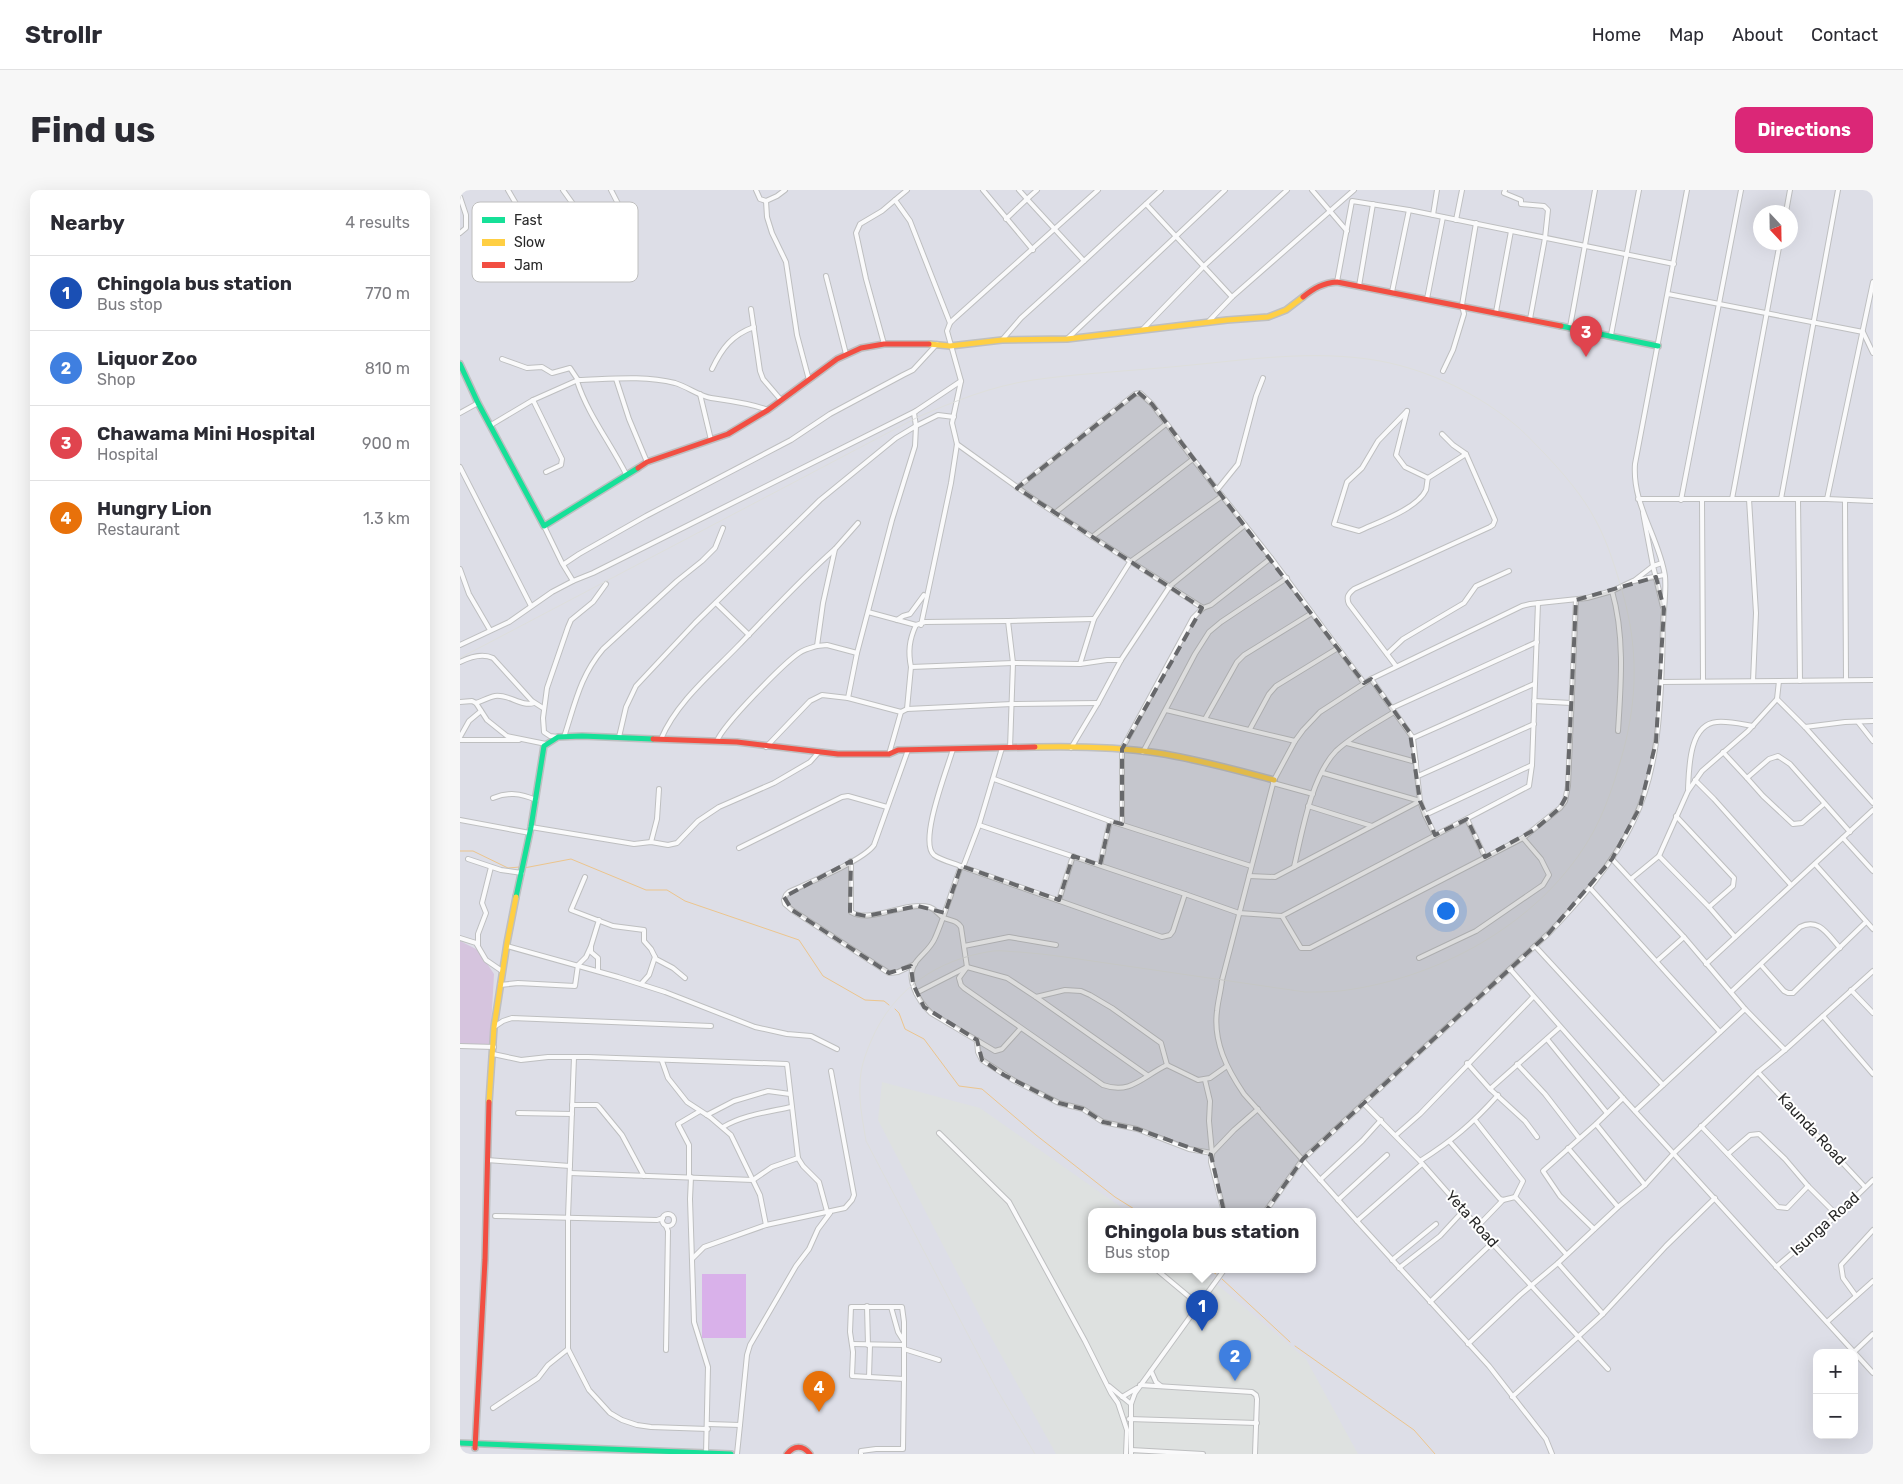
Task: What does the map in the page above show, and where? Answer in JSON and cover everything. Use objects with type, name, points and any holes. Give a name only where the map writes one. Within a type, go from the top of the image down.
[{"type":"main road","points":[[460,364],[478,403],[544,526],[647,462],[728,434],[768,410],[846,354],[884,344],[938,344],[950,346],[1002,340],[1067,339],[1279,314],[1315,288],[1326,283],[1337,282],[1496,312],[1658,346]]},
{"type":"main road","points":[[475,1446],[486,1260],[487,1160],[494,1027],[502,972],[536,800],[542,752],[546,744],[558,737],[564,737],[737,742],[818,753],[889,754],[898,750],[1002,748],[1122,749],[1177,757],[1274,782]]},
{"type":"main road","points":[[460,1443],[475,1446],[623,1454]]},
{"type":"main road","points":[[780,1454],[787,1454],[789,1450],[796,1446],[803,1447],[811,1453]]},
{"type":"main road","points":[[460,1447],[731,1454]]},
{"type":"street","points":[[508,190],[515,202]]},
{"type":"street","points":[[563,190],[572,202]]},
{"type":"street","points":[[611,190],[617,202]]},
{"type":"street","points":[[756,190],[760,199],[766,202]]},
{"type":"street","points":[[766,202],[785,190]]},
{"type":"street","points":[[884,344],[866,279],[856,233],[860,224],[882,211],[907,190]]},
{"type":"street","points":[[983,190],[1033,250]]},
{"type":"street","points":[[1019,190],[1084,262]]},
{"type":"street","points":[[1006,219],[1036,190]]},
{"type":"street","points":[[907,709],[911,667],[908,652],[929,589],[951,483],[957,444],[952,423],[961,381],[947,331],[950,324],[1098,190]]},
{"type":"street","points":[[1002,340],[1021,318],[1162,190]]},
{"type":"street","points":[[1067,339],[1175,235],[1225,190]]},
{"type":"street","points":[[1143,330],[1204,266],[1287,190]]},
{"type":"street","points":[[1312,190],[1347,231]]},
{"type":"street","points":[[1209,322],[1232,297],[1354,190]]},
{"type":"street","points":[[1337,282],[1354,190]]},
{"type":"street","points":[[1433,215],[1437,190]]},
{"type":"street","points":[[1456,220],[1462,190]]},
{"type":"street","points":[[1505,190],[1504,193],[1521,200],[1521,204],[1547,207],[1545,238],[1530,319]]},
{"type":"street","points":[[1570,327],[1595,190]]},
{"type":"street","points":[[1611,335],[1639,190]]},
{"type":"street","points":[[1268,1208],[1303,1159],[1535,946],[1590,888],[1612,859],[1634,821],[1646,791],[1656,742],[1666,588],[1662,563],[1638,499],[1634,477],[1635,464],[1687,190]]},
{"type":"street","points":[[1681,500],[1741,190]]},
{"type":"street","points":[[1787,205],[1790,190]]},
{"type":"street","points":[[1780,499],[1838,190]]},
{"type":"street","points":[[460,197],[467,224],[466,228],[460,233]]},
{"type":"street","points":[[895,200],[910,221],[950,324]]},
{"type":"street","points":[[1352,201],[1409,210],[1674,264]]},
{"type":"street","points":[[766,202],[767,217],[772,233],[786,262],[797,335],[809,380]]},
{"type":"street","points":[[1146,204],[1232,297]]},
{"type":"street","points":[[1359,286],[1373,204]]},
{"type":"street","points":[[1392,292],[1409,210]]},
{"type":"street","points":[[1427,299],[1443,217]]},
{"type":"street","points":[[1444,371],[1453,350],[1464,314],[1462,306],[1476,224]]},
{"type":"street","points":[[1496,312],[1511,231]]},
{"type":"street","points":[[1732,498],[1779,250]]},
{"type":"street","points":[[826,276],[846,354]]},
{"type":"street","points":[[1827,499],[1873,282]]},
{"type":"street","points":[[1668,294],[1863,332]]},
{"type":"street","points":[[751,309],[758,361],[763,379],[781,400]]},
{"type":"street","points":[[712,369],[729,341],[754,327]]},
{"type":"street","points":[[1863,332],[1873,353]]},
{"type":"street","points":[[564,564],[646,516],[791,440],[830,414],[913,370],[938,344]]},
{"type":"street","points":[[502,359],[527,368],[542,367],[552,374],[570,368],[605,440],[617,456],[626,474]]},
{"type":"street","points":[[1217,490],[1238,464],[1256,396],[1263,378]]},
{"type":"street","points":[[616,379],[629,419],[647,462]]},
{"type":"street","points":[[491,425],[533,400],[577,380],[662,380],[710,398],[757,406],[768,410]]},
{"type":"street","points":[[460,645],[516,618],[530,606],[573,581],[593,573],[916,411],[961,381]]},
{"type":"street","points":[[1017,488],[1138,392],[1145,396],[1287,578],[1364,683]]},
{"type":"street","points":[[700,394],[710,440]]},
{"type":"street","points":[[533,400],[562,459],[561,465],[546,472]]},
{"type":"street","points":[[460,413],[478,403]]},
{"type":"street","points":[[848,698],[857,653],[892,520],[915,446],[916,426],[914,413],[916,411]]},
{"type":"street","points":[[1428,478],[1405,467],[1396,454],[1407,411],[1378,441],[1362,468],[1347,482],[1334,524],[1359,531],[1395,515],[1416,502],[1426,489],[1428,478],[1466,454]]},
{"type":"street","points":[[619,738],[626,707],[636,686],[795,523],[896,438],[938,415],[954,417]]},
{"type":"street","points":[[1055,513],[1166,424]]},
{"type":"street","points":[[1396,666],[1349,604],[1347,598],[1349,593],[1493,525],[1495,520],[1466,454],[1442,434]]},
{"type":"street","points":[[957,444],[993,468],[1017,488],[1203,608]]},
{"type":"street","points":[[1092,537],[1193,459]]},
{"type":"street","points":[[460,467],[530,606]]},
{"type":"street","points":[[1080,664],[1094,619],[1130,562],[1222,496]]},
{"type":"street","points":[[1638,499],[1732,498],[1873,501]]},
{"type":"street","points":[[1702,499],[1702,681]]},
{"type":"street","points":[[1749,499],[1756,613],[1752,681]]},
{"type":"street","points":[[1798,500],[1800,681]]},
{"type":"street","points":[[1845,500],[1846,680]]},
{"type":"street","points":[[1643,512],[1653,566],[1664,609]]},
{"type":"street","points":[[661,739],[681,706],[748,635],[835,549],[858,523]]},
{"type":"street","points":[[1071,748],[1122,660],[1170,586],[1245,525]]},
{"type":"street","points":[[544,526],[573,581]]},
{"type":"street","points":[[564,737],[581,683],[593,662],[603,649],[715,548],[723,528]]},
{"type":"street","points":[[817,646],[823,603],[835,549]]},
{"type":"street","points":[[1122,824],[1122,749],[1193,618],[1203,608],[1211,605],[1271,558]]},
{"type":"street","points":[[1552,1454],[1546,1439],[1488,1366],[1244,1094],[1227,1066],[1219,1043],[1217,1012],[1222,980],[1274,782],[1295,740],[1320,712],[1371,679],[1514,609],[1530,604],[1576,600],[1612,591],[1633,581],[1653,566],[1662,563]]},
{"type":"street","points":[[460,569],[469,594],[490,630]]},
{"type":"street","points":[[1387,654],[1403,639],[1464,604],[1476,586],[1509,571]]},
{"type":"street","points":[[1633,581],[1664,575]]},
{"type":"street","points":[[1143,752],[1195,654],[1215,626],[1287,578]]},
{"type":"street","points":[[460,702],[472,701],[476,703],[487,720],[507,736],[546,744],[544,708],[547,688],[571,620],[593,602],[606,584]]},
{"type":"street","points":[[897,620],[910,614],[929,589]]},
{"type":"street","points":[[1612,591],[1617,610],[1620,641],[1621,693],[1618,732]]},
{"type":"street","points":[[1282,916],[1301,948],[1306,950],[1523,838],[1560,808],[1565,801],[1568,786],[1576,600]]},
{"type":"street","points":[[716,603],[748,635]]},
{"type":"street","points":[[979,825],[1239,913],[1282,916],[1529,786],[1532,765],[1538,603]]},
{"type":"street","points":[[868,612],[918,625],[925,622],[1094,619]]},
{"type":"street","points":[[1205,719],[1237,662],[1244,655],[1312,613]]},
{"type":"street","points":[[1008,621],[1013,663],[1010,748]]},
{"type":"street","points":[[1294,867],[1308,806],[1322,773],[1332,756],[1393,710],[1537,642]]},
{"type":"street","points":[[717,741],[719,735],[729,723],[793,657],[808,648],[827,645],[857,653]]},
{"type":"street","points":[[1250,729],[1269,694],[1276,686],[1338,648]]},
{"type":"street","points":[[460,662],[474,656],[490,656],[534,703],[544,708]]},
{"type":"street","points":[[1107,660],[1116,670]]},
{"type":"street","points":[[911,667],[1013,663],[1080,664],[1122,660]]},
{"type":"street","points":[[1371,679],[1413,738],[1420,801],[1435,835]]},
{"type":"street","points":[[1661,682],[1873,680]]},
{"type":"street","points":[[1631,880],[1659,856],[1688,791],[1702,771],[1753,726],[1777,699],[1779,681]]},
{"type":"street","points":[[1413,738],[1534,684]]},
{"type":"street","points":[[766,746],[816,697],[822,695],[848,698],[901,712],[907,709],[1012,704],[1098,703]]},
{"type":"street","points":[[476,703],[496,696],[527,705],[534,703]]},
{"type":"street","points":[[1777,699],[1805,727],[1873,803]]},
{"type":"street","points":[[1534,701],[1571,703]]},
{"type":"street","points":[[481,710],[469,721],[460,738],[526,740]]},
{"type":"street","points":[[1166,710],[1295,740]]},
{"type":"street","points":[[889,754],[901,712]]},
{"type":"street","points":[[1805,727],[1873,721]]},
{"type":"street","points":[[1688,791],[1691,758],[1695,741],[1706,724],[1717,722],[1753,726]]},
{"type":"street","points":[[1858,722],[1873,742]]},
{"type":"street","points":[[1418,776],[1534,724]]},
{"type":"street","points":[[544,732],[550,736],[558,737]]},
{"type":"street","points":[[1347,743],[1416,762]]},
{"type":"street","points":[[908,750],[874,845],[864,855],[786,894],[784,900],[785,904],[792,910],[889,973],[898,972],[915,964],[932,945],[979,825],[1002,748]]},
{"type":"street","points":[[953,749],[930,824],[929,840],[934,855],[1162,937],[1170,935],[1173,931],[1185,894]]},
{"type":"street","points":[[1722,752],[1763,796],[1793,824],[1802,823],[1824,804]]},
{"type":"street","points":[[460,820],[634,844],[651,842],[668,845],[677,843],[698,821],[719,807],[780,779],[810,762],[818,753]]},
{"type":"street","points":[[1747,778],[1769,760],[1778,756],[1790,764],[1850,832]]},
{"type":"street","points":[[1425,815],[1532,765]]},
{"type":"street","points":[[1322,773],[1420,801]]},
{"type":"street","points":[[994,780],[1110,821],[1251,866]]},
{"type":"street","points":[[1695,780],[1791,885]]},
{"type":"street","points":[[1274,782],[1313,794]]},
{"type":"street","points":[[651,842],[658,819],[659,789]]},
{"type":"street","points":[[493,798],[503,794],[514,794],[536,800]]},
{"type":"street","points":[[739,848],[842,797],[848,796],[887,808]]},
{"type":"street","points":[[1249,876],[1270,878],[1420,801]]},
{"type":"street","points":[[1308,806],[1372,826]]},
{"type":"street","points":[[1706,964],[1873,810]]},
{"type":"street","points":[[1676,816],[1734,878],[1733,886],[1710,907]]},
{"type":"street","points":[[1467,819],[1485,857]]},
{"type":"street","points":[[1100,865],[1110,821]]},
{"type":"street","points":[[1419,958],[1476,931],[1543,885],[1549,876],[1541,860],[1523,838]]},
{"type":"street","points":[[1843,838],[1873,871]]},
{"type":"street","points":[[1059,900],[1074,856]]},
{"type":"street","points":[[1659,856],[1710,907],[1735,938]]},
{"type":"street","points":[[468,859],[504,871],[522,872]]},
{"type":"street","points":[[1612,859],[1684,937],[1745,1009],[1785,1050]]},
{"type":"street","points":[[851,861],[850,910],[853,914],[866,916],[918,906],[936,910],[943,918],[953,919],[960,924],[962,930],[967,967],[959,978],[960,985],[1095,1081],[1113,1089],[1126,1088],[1167,1065]]},
{"type":"street","points":[[1815,864],[1873,929]]},
{"type":"street","points":[[478,946],[479,930],[486,913],[482,903],[491,867]]},
{"type":"street","points":[[585,877],[572,910],[613,926],[644,930],[644,941],[651,949],[654,957],[673,968],[685,978]]},
{"type":"street","points":[[1590,888],[1720,1032]]},
{"type":"street","points":[[500,985],[518,982],[575,986],[578,965],[586,957],[599,920]]},
{"type":"street","points":[[1762,965],[1788,994],[1793,993],[1866,922]]},
{"type":"street","points":[[1731,992],[1762,965],[1800,927],[1810,923],[1820,927],[1840,948]]},
{"type":"street","points":[[964,946],[1009,936],[1056,945]]},
{"type":"street","points":[[1657,961],[1684,937]]},
{"type":"street","points":[[460,938],[473,942],[478,946],[486,960],[502,972]]},
{"type":"street","points":[[507,946],[641,984],[754,1027],[787,1034],[811,1036],[836,1049]]},
{"type":"street","points":[[591,946],[591,952],[598,958],[598,971]]},
{"type":"street","points":[[1535,946],[1663,1085]]},
{"type":"street","points":[[641,984],[649,975],[654,957]]},
{"type":"street","points":[[915,964],[913,984],[920,1001],[931,1013],[995,1051],[1002,1049],[1020,1029]]},
{"type":"street","points":[[916,993],[967,967],[1007,978],[1147,1075]]},
{"type":"street","points":[[1510,969],[1623,1098],[1851,1349]]},
{"type":"street","points":[[1468,1344],[1532,1284],[1645,1185],[1701,1126],[1758,1072],[1873,971]]},
{"type":"street","points":[[1036,997],[1065,990],[1081,991],[1090,994],[1161,1044],[1167,1065],[1192,1079],[1204,1080],[1227,1066]]},
{"type":"street","points":[[1851,990],[1873,1013]]},
{"type":"street","points":[[1396,1135],[1420,1114],[1467,1063],[1533,997]]},
{"type":"street","points":[[1635,1111],[1745,1009]]},
{"type":"street","points":[[1823,1016],[1873,1074]]},
{"type":"street","points":[[494,1027],[512,1018],[711,1026]]},
{"type":"street","points":[[1490,1089],[1560,1027]]},
{"type":"street","points":[[1547,1039],[1608,1113]]},
{"type":"street","points":[[977,1040],[978,1052],[982,1060],[1036,1092],[1059,1103],[1083,1109],[1104,1122],[1137,1129],[1206,1154],[1212,1153],[1258,1109]]},
{"type":"street","points":[[460,1046],[494,1047]]},
{"type":"street","points":[[493,1054],[521,1060],[574,1057],[787,1064],[798,1158],[819,1182],[829,1212]]},
{"type":"street","points":[[574,1057],[568,1217],[568,1349],[589,1390],[610,1413],[622,1420],[651,1427],[708,1429]]},
{"type":"street","points":[[662,1061],[664,1070],[672,1084],[687,1102],[707,1115],[734,1139],[762,1204],[766,1225]]},
{"type":"street","points":[[1467,1063],[1490,1089],[1525,1121],[1537,1138]]},
{"type":"street","points":[[1517,1064],[1545,1094],[1579,1138]]},
{"type":"street","points":[[693,1258],[704,1247],[766,1225],[829,1212],[848,1206],[854,1195],[831,1071]]},
{"type":"street","name":"Kaunda Road","points":[[1758,1072],[1865,1187]]},
{"type":"street","points":[[1204,1080],[1210,1101],[1211,1162],[1223,1208]]},
{"type":"street","points":[[707,1115],[734,1101],[768,1091],[790,1094]]},
{"type":"street","points":[[1357,1222],[1421,1162],[1450,1142],[1475,1120],[1498,1095]]},
{"type":"street","points":[[1594,1229],[1560,1196],[1543,1173],[1544,1168],[1596,1124],[1623,1098]]},
{"type":"street","name":"Yeta Road","points":[[1363,1103],[1421,1162],[1492,1243],[1532,1284],[1608,1369]]},
{"type":"street","points":[[572,1105],[599,1106],[622,1135],[644,1176]]},
{"type":"street","points":[[723,1128],[741,1118],[750,1118],[791,1107]]},
{"type":"street","points":[[700,1111],[678,1124],[689,1145],[694,1322],[708,1367],[706,1454]]},
{"type":"street","points":[[518,1113],[572,1114]]},
{"type":"street","points":[[1320,1180],[1362,1141],[1381,1120]]},
{"type":"street","points":[[1475,1120],[1523,1181],[1515,1197],[1503,1200],[1478,1226]]},
{"type":"street","points":[[1596,1124],[1645,1185]]},
{"type":"street","points":[[1701,1126],[1778,1207],[1787,1208],[1808,1186]]},
{"type":"street","points":[[939,1133],[1009,1202],[1118,1403],[1127,1430],[1128,1452]]},
{"type":"street","points":[[1728,1154],[1750,1135],[1759,1134],[1837,1215]]},
{"type":"street","points":[[1450,1142],[1503,1200]]},
{"type":"street","points":[[1568,1148],[1618,1207]]},
{"type":"street","points":[[1338,1200],[1387,1155]]},
{"type":"street","points":[[570,1173],[753,1180],[772,1167],[798,1158]]},
{"type":"street","points":[[487,1160],[570,1166]]},
{"type":"street","name":"Isunga Road","points":[[1776,1267],[1837,1215],[1873,1180]]},
{"type":"street","points":[[1515,1197],[1566,1254]]},
{"type":"street","points":[[1512,1397],[1603,1314],[1666,1246],[1715,1198]]},
{"type":"street","points":[[1399,1268],[1440,1236],[1464,1210]]},
{"type":"street","points":[[737,1454],[747,1355],[750,1345],[796,1266],[809,1249],[818,1229],[829,1212]]},
{"type":"street","points":[[495,1216],[657,1220],[666,1214],[671,1215],[674,1220],[668,1231],[666,1350]]},
{"type":"street","points":[[662,1218],[668,1231]]},
{"type":"street","points":[[657,1220],[664,1225],[672,1225]]},
{"type":"street","points":[[1392,1260],[1436,1224]]},
{"type":"street","points":[[1856,1296],[1843,1278],[1840,1264],[1873,1230]]},
{"type":"street","points":[[1430,1302],[1492,1243]]},
{"type":"street","points":[[1558,1263],[1603,1314]]},
{"type":"street","points":[[1161,1273],[1199,1305]]},
{"type":"street","points":[[1128,1452],[1131,1404],[1139,1386],[1222,1273]]},
{"type":"street","points":[[1827,1322],[1873,1282]]},
{"type":"street","points":[[861,1454],[861,1451],[876,1449],[903,1449],[904,1379],[903,1345],[904,1322],[900,1306],[853,1306],[850,1308],[852,1376],[904,1379]]},
{"type":"street","points":[[867,1306],[869,1377]]},
{"type":"street","points":[[891,1307],[903,1345]]},
{"type":"street","points":[[1857,1349],[1873,1334]]},
{"type":"street","points":[[852,1344],[903,1345],[939,1360]]},
{"type":"street","points":[[493,1408],[538,1378],[548,1365],[568,1349]]},
{"type":"street","points":[[1858,1356],[1873,1373]]},
{"type":"street","points":[[1151,1371],[1156,1382],[1161,1386]]},
{"type":"street","points":[[1107,1384],[1131,1404]]},
{"type":"street","points":[[1118,1403],[1122,1396],[1139,1386],[1252,1392],[1256,1395],[1257,1399],[1255,1454]]},
{"type":"street","points":[[1116,1392],[1126,1393]]},
{"type":"street","points":[[1124,1419],[1257,1423]]},
{"type":"street","points":[[708,1424],[740,1425]]},
{"type":"street","points":[[1128,1452],[1203,1454]]},
{"type":"highlighted area","points":[[1138,392],[1152,404],[1364,683],[1371,679],[1410,733],[1420,801],[1435,835],[1467,819],[1485,857],[1534,830],[1560,808],[1567,795],[1576,600],[1656,577],[1664,609],[1656,742],[1640,807],[1612,859],[1549,933],[1303,1159],[1239,1249],[1229,1234],[1211,1155],[1137,1129],[1103,1122],[1083,1109],[1059,1103],[1004,1075],[982,1060],[977,1040],[924,1007],[913,984],[911,966],[889,973],[792,910],[784,897],[851,861],[850,913],[866,916],[918,906],[945,913],[961,866],[1059,900],[1073,856],[1100,865],[1110,821],[1122,824],[1122,749],[1202,608],[1017,488]]},
{"type":"shaded area","points":[[460,941],[478,950],[494,974],[490,1045],[460,1044]]},
{"type":"shaded area","points":[[882,1082],[980,1108],[1122,1208],[1088,1208],[1088,1273],[1204,1273],[1306,1359],[1358,1454],[1056,1454],[986,1328],[878,1120]]},
{"type":"shaded area","points":[[702,1274],[746,1274],[746,1338],[702,1338]]},
{"type":"waterway","points":[[460,851],[473,851],[508,868],[520,867]]},
{"type":"waterway","points":[[524,868],[571,859],[646,890],[667,890],[685,901],[799,940],[823,976],[865,1000],[884,1001],[889,1005]]},
{"type":"waterway","points":[[895,1009],[899,1013],[905,1029],[924,1039],[959,1086],[982,1089],[1036,1135],[1115,1197],[1133,1208]]},
{"type":"waterway","points":[[1222,1279],[1290,1342]]},
{"type":"waterway","points":[[1295,1346],[1414,1430],[1435,1454]]},
{"type":"railway","points":[[460,658],[918,417],[988,390],[1033,380],[1281,357],[1330,356],[1380,361],[1435,377],[1488,405],[1526,434],[1579,494],[1591,512],[1604,538],[1618,576],[1628,617],[1634,660],[1634,682],[1629,725],[1612,787],[1593,833],[1567,871],[1541,898],[1513,922],[1481,943],[1448,960],[1412,974],[1376,985],[1332,992],[1305,992],[1052,955],[993,951],[973,955],[936,969],[905,992],[880,1023],[863,1062],[861,1073],[860,1099],[866,1141],[996,1388],[1035,1454]]},
{"type":"traffic: fast","points":[[1561,326],[1658,346]]},
{"type":"traffic: fast","points":[[460,364],[478,403],[544,526],[638,468]]},
{"type":"traffic: fast","points":[[516,897],[531,827],[544,746],[558,737],[582,736],[653,739]]},
{"type":"traffic: fast","points":[[460,1443],[731,1454]]},
{"type":"traffic: slow","points":[[929,344],[950,346],[1002,340],[1067,339],[1268,317],[1286,310],[1303,297]]},
{"type":"traffic: slow","points":[[1035,747],[1097,747],[1158,753],[1274,780]]},
{"type":"traffic: slow","points":[[489,1102],[494,1027],[516,897]]},
{"type":"traffic: jam","points":[[1303,297],[1319,286],[1337,282],[1561,326]]},
{"type":"traffic: jam","points":[[638,468],[647,462],[728,434],[768,410],[837,359],[861,348],[884,344],[929,344]]},
{"type":"traffic: jam","points":[[653,739],[737,742],[838,754],[889,754],[898,750],[1035,747]]},
{"type":"traffic: jam","points":[[475,1448],[485,1260],[489,1102]]},
{"type":"traffic: jam","points":[[787,1454],[798,1447],[810,1454]]},
{"type":"place","name":"Chawama Mini Hospital","points":[[1586,357]]},
{"type":"place","name":"Chingola bus station","points":[[1202,1331]]},
{"type":"place","name":"Liquor Zoo","points":[[1235,1381]]},
{"type":"place","name":"Hungry Lion","points":[[819,1412]]}]
